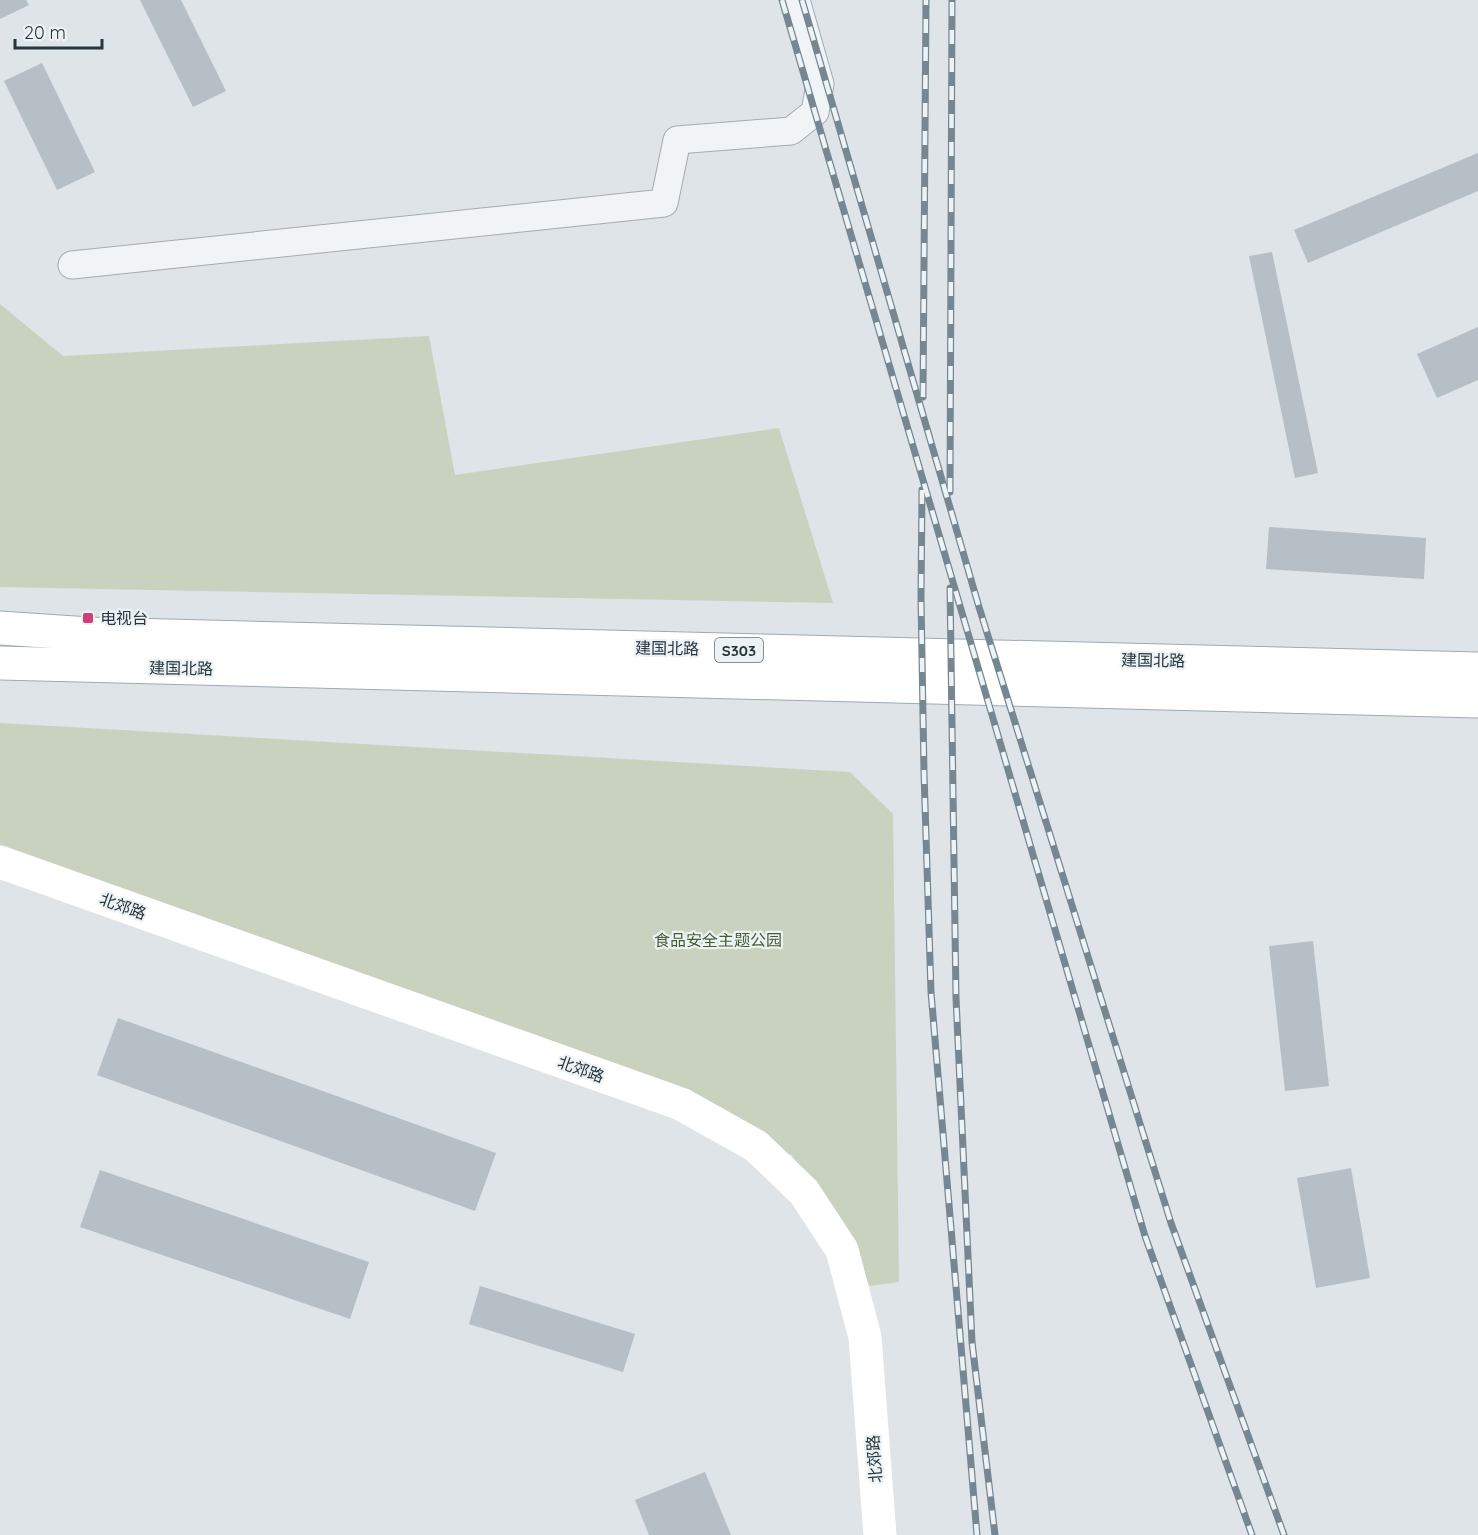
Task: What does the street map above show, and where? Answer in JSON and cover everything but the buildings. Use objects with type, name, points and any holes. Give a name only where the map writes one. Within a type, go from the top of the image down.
[{"type":"main road","name":"建国北路","points":[[0,628],[101,634],[1478,669]]},
{"type":"main road","name":"建国北路","points":[[0,663],[1478,701]]},
{"type":"main road","name":"北郊路","points":[[0,862],[681,1104],[756,1146],[804,1192],[842,1250],[865,1337],[880,1535]]},
{"type":"street","points":[[72,265],[664,203],[677,141],[791,130],[815,112],[820,84],[796,0]]},
{"type":"green space","points":[[0,304],[63,356],[429,336],[455,475],[779,428],[833,603],[0,587]]},
{"type":"green space","name":"食品安全主题公园","points":[[0,723],[850,772],[893,814],[899,1282],[870,1286],[792,1155],[0,854]]},
{"type":"railway","points":[[782,0],[1145,1236],[1252,1535]]},
{"type":"railway","points":[[802,0],[979,607],[1171,1223],[1284,1535]]},
{"type":"railway","points":[[923,397],[926,0]]},
{"type":"railway","points":[[950,492],[952,0]]},
{"type":"railway","points":[[922,490],[924,773],[931,992],[977,1535]]},
{"type":"railway","points":[[950,588],[956,998],[972,1342],[995,1535]]},
{"type":"place","name":"电视台","points":[[88,618]]}]
